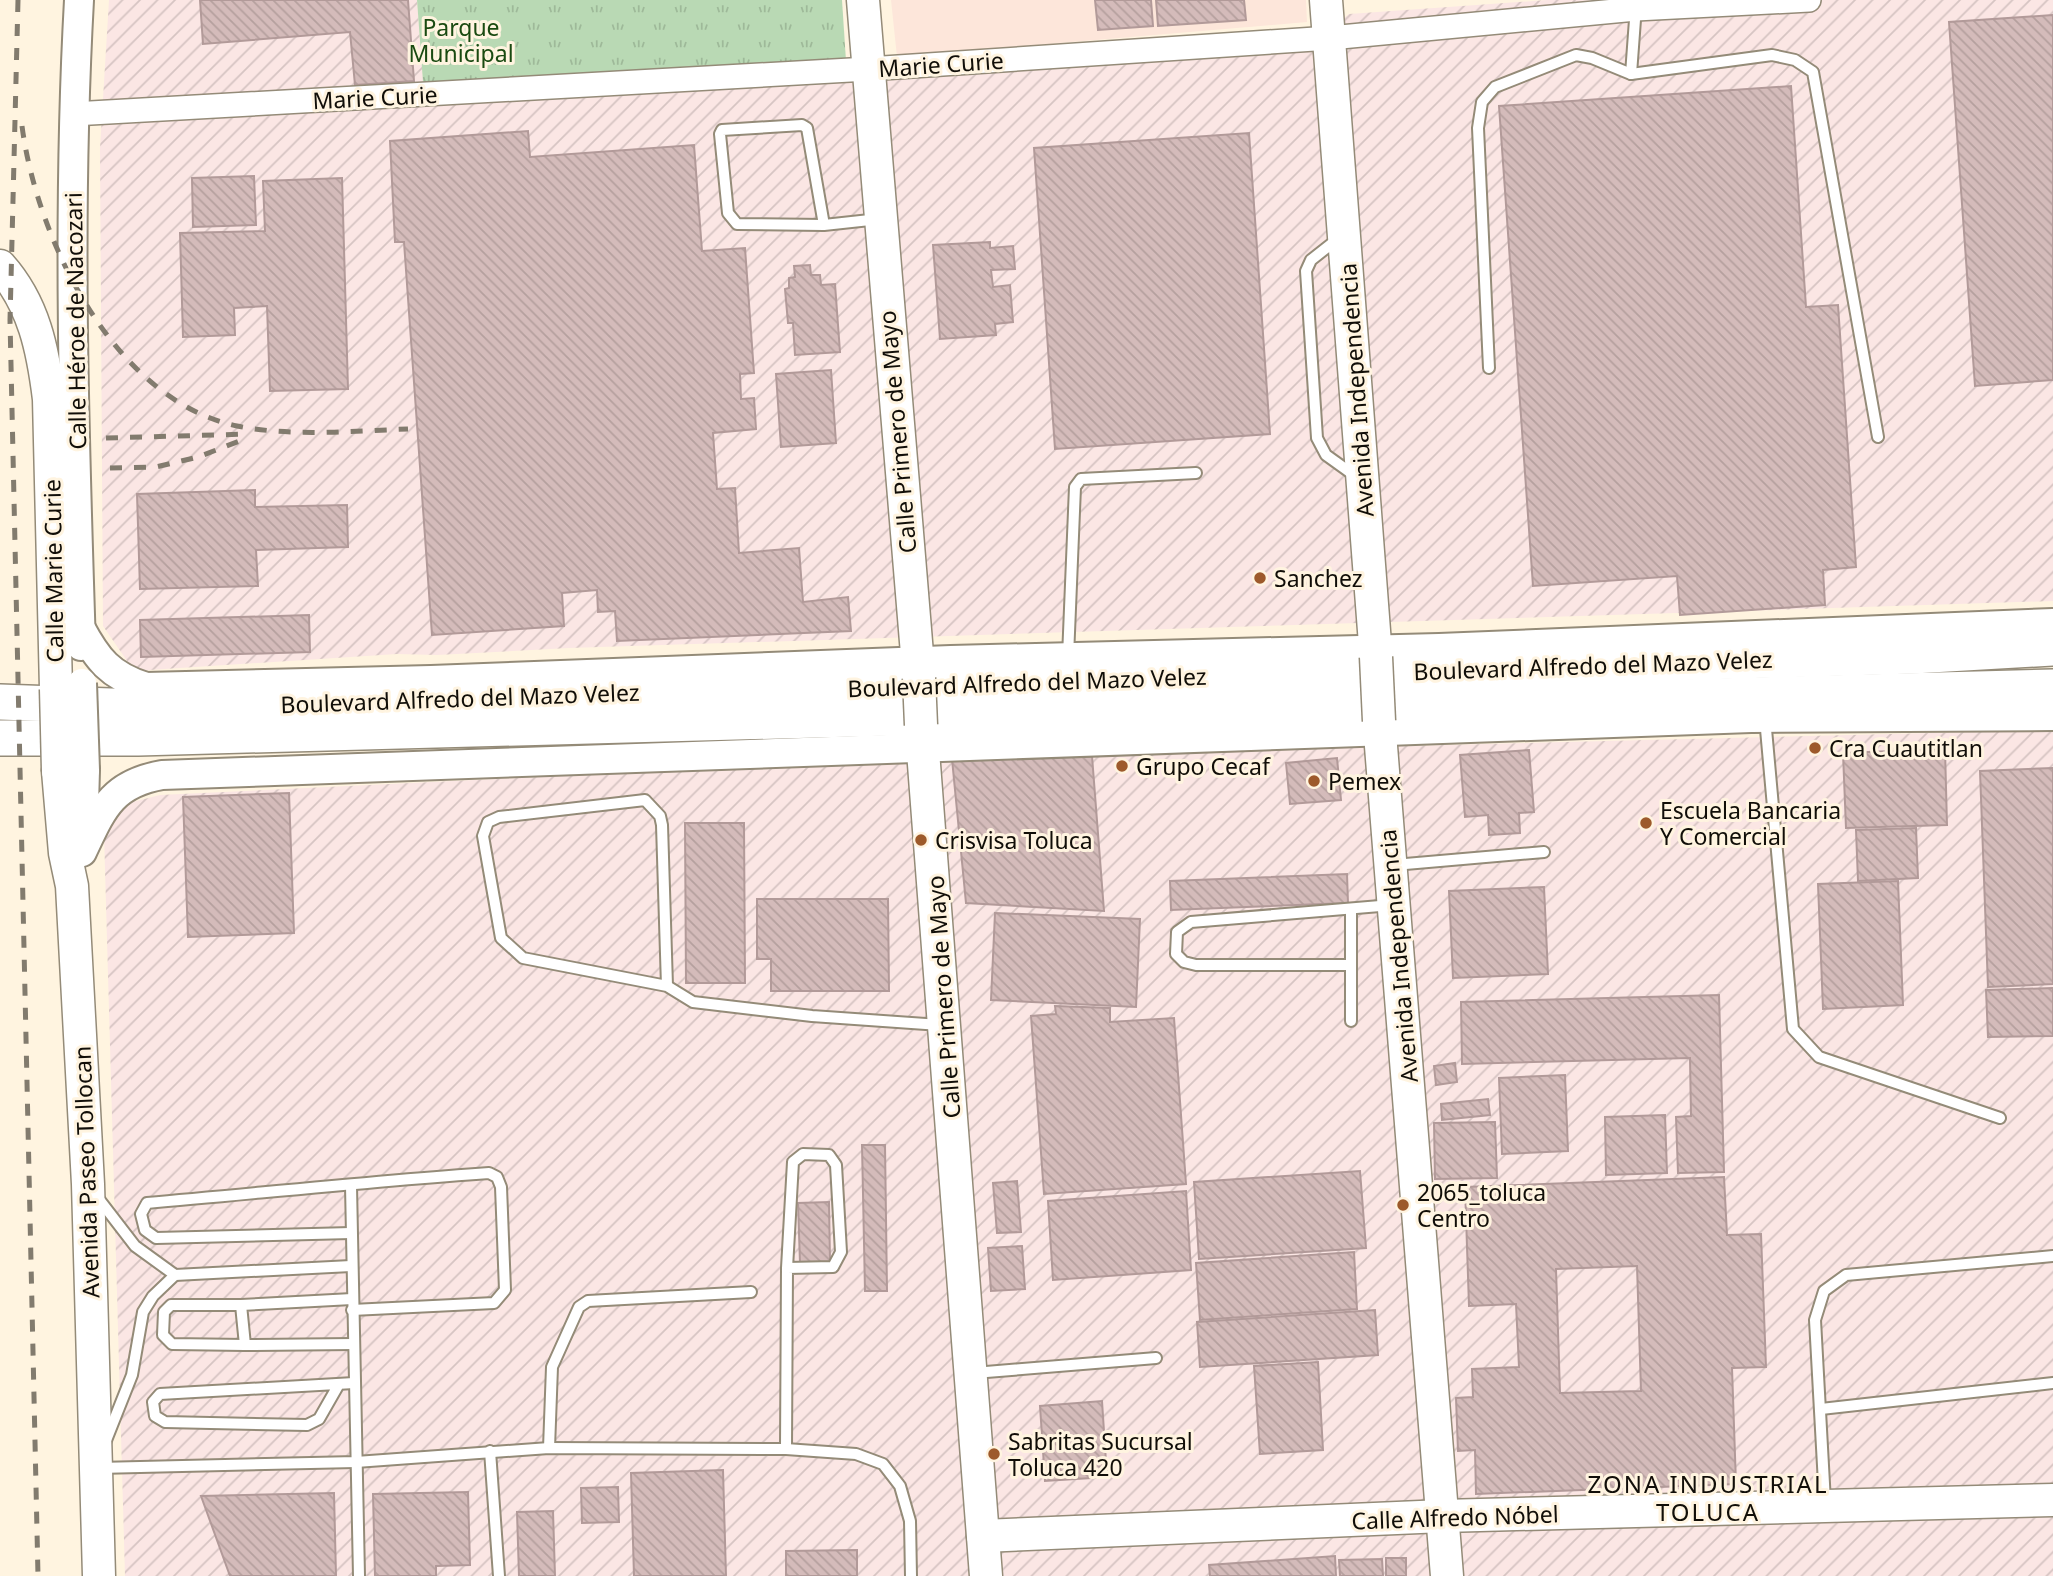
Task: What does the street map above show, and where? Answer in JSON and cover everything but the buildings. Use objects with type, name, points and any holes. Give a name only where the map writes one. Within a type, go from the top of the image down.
[{"type":"main road","name":"Calle Primero de Mayo","points":[[863,0],[946,1026],[986,1576]]},
{"type":"main road","name":"Avenida Independencia","points":[[1326,0],[1379,726],[1447,1576]]},
{"type":"main road","name":"Calle Marie Curie","points":[[0,266],[26,305],[44,358],[49,399],[69,686],[71,771],[65,853],[72,886]]},
{"type":"main road","name":"Boulevard Alfredo del Mazo Velez","points":[[0,702],[152,706],[1913,656],[2053,648]]},
{"type":"main road","name":"Boulevard Alfredo del Mazo Velez","points":[[0,738],[138,738],[2053,687]]},
{"type":"main road","name":"Avenida Paseo Tollocan","points":[[72,886],[88,1184],[99,1576]]},
{"type":"main road","name":"Calle Alfredo Nóbel","points":[[983,1536],[1443,1516],[2053,1500]]},
{"type":"street","name":"Calle Héroe de Nacozari","points":[[69,686],[80,627],[73,114],[79,0]]},
{"type":"street","name":"Marie Curie","points":[[73,114],[868,69],[1329,38],[1636,5],[1809,0]]},
{"type":"street","name":"Boulevard Alfredo del Mazo Velez","points":[[80,627],[92,651],[108,670],[128,682],[146,687],[918,670],[951,660],[1375,652],[2053,622]]},
{"type":"street","points":[[82,852],[96,821],[114,795],[136,781],[162,775],[923,736],[1765,718],[2053,716]]},
{"type":"street","name":"Avenida Paseo Tollocan","points":[[71,771],[82,852],[72,886]]},
{"type":"lane","points":[[1632,74],[1636,5]]},
{"type":"lane","points":[[1489,368],[1478,128],[1482,102],[1494,87],[1576,55],[1592,58],[1632,74],[1772,55],[1795,60],[1813,72],[1878,437]]},
{"type":"lane","points":[[824,225],[807,128],[802,125],[722,130],[723,172],[732,220],[737,224],[824,225],[880,219]]},
{"type":"lane","points":[[1344,234],[1311,260],[1306,271],[1317,438],[1326,455],[1363,482]]},
{"type":"lane","points":[[1069,657],[1074,487],[1081,479],[1196,473]]},
{"type":"lane","points":[[1765,718],[1793,1030],[1819,1057],[2000,1118]]},
{"type":"lane","points":[[667,986],[662,825],[655,808],[645,800],[499,817],[488,822],[483,836],[501,938],[523,958],[667,986],[693,1002],[812,1016],[946,1026]]},
{"type":"lane","points":[[1391,865],[1544,852]]},
{"type":"lane","points":[[1350,965],[1196,965],[1184,962],[1176,954],[1177,932],[1191,922],[1394,905]]},
{"type":"lane","points":[[1351,909],[1351,1021]]},
{"type":"lane","points":[[786,1449],[787,1268],[793,1162],[803,1154],[829,1155],[836,1165],[841,1252],[838,1261],[833,1267],[787,1268]]},
{"type":"lane","points":[[351,1233],[156,1238],[145,1230],[141,1214],[147,1203],[489,1173],[497,1177],[501,1187],[505,1290],[494,1303],[171,1306],[164,1312],[163,1335],[172,1344],[354,1344]]},
{"type":"lane","points":[[88,1184],[126,1237],[154,1262],[175,1275],[351,1266]]},
{"type":"lane","points":[[351,1186],[359,1576]]},
{"type":"lane","points":[[1825,1506],[1815,1320],[1824,1291],[1846,1275],[2053,1256]]},
{"type":"lane","points":[[175,1275],[153,1296],[143,1312],[126,1396],[96,1464],[356,1462],[549,1448],[786,1449],[856,1454],[883,1464],[900,1486],[910,1521],[911,1576]]},
{"type":"lane","points":[[549,1448],[552,1367],[579,1307],[588,1301],[751,1292]]},
{"type":"lane","points":[[241,1305],[245,1345]]},
{"type":"lane","points":[[970,1373],[1156,1358]]},
{"type":"lane","points":[[339,1384],[319,1419],[307,1424],[165,1422],[155,1416],[153,1402],[160,1394],[354,1383]]},
{"type":"lane","points":[[1821,1409],[2053,1383]]},
{"type":"lane","points":[[491,1451],[499,1576]]},
{"type":"shaded area","points":[[109,0],[417,0],[425,107],[1329,31],[1349,14],[1547,0],[2053,0],[2053,601],[569,648],[437,655],[397,654],[134,671],[103,626],[100,148]]},
{"type":"shaded area","points":[[891,0],[1306,0],[1307,22],[897,57]]},
{"type":"shaded area","points":[[2053,730],[2053,1576],[125,1576],[104,833],[125,804],[160,795],[958,757]]},
{"type":"green space","name":"Parque Municipal","points":[[417,0],[842,0],[846,61],[423,82]]},
{"type":"railway","points":[[18,0],[10,320],[38,1576]]},
{"type":"railway","points":[[22,126],[30,171],[64,264],[89,309],[119,350],[154,384],[193,410],[237,426],[301,432],[408,429]]},
{"type":"railway","points":[[106,438],[249,434]]},
{"type":"railway","points":[[110,468],[156,467],[198,457],[242,440]]},
{"type":"place","name":"Sanchez","points":[[1260,578]]},
{"type":"place","name":"Cra Cuautitlan","points":[[1815,748]]},
{"type":"place","name":"Grupo Cecaf","points":[[1122,766]]},
{"type":"place","name":"Pemex","points":[[1314,781]]},
{"type":"place","name":"Escuela Bancaria Y Comercial","points":[[1646,823]]},
{"type":"place","name":"Crisvisa Toluca","points":[[921,840]]},
{"type":"place","name":"2065_toluca Centro","points":[[1403,1205]]},
{"type":"place","name":"Sabritas Sucursal Toluca 420","points":[[994,1454]]},
{"type":"district","name":"ZONA INDUSTRIAL TOLUCA","points":[[1708,1497]]}]
